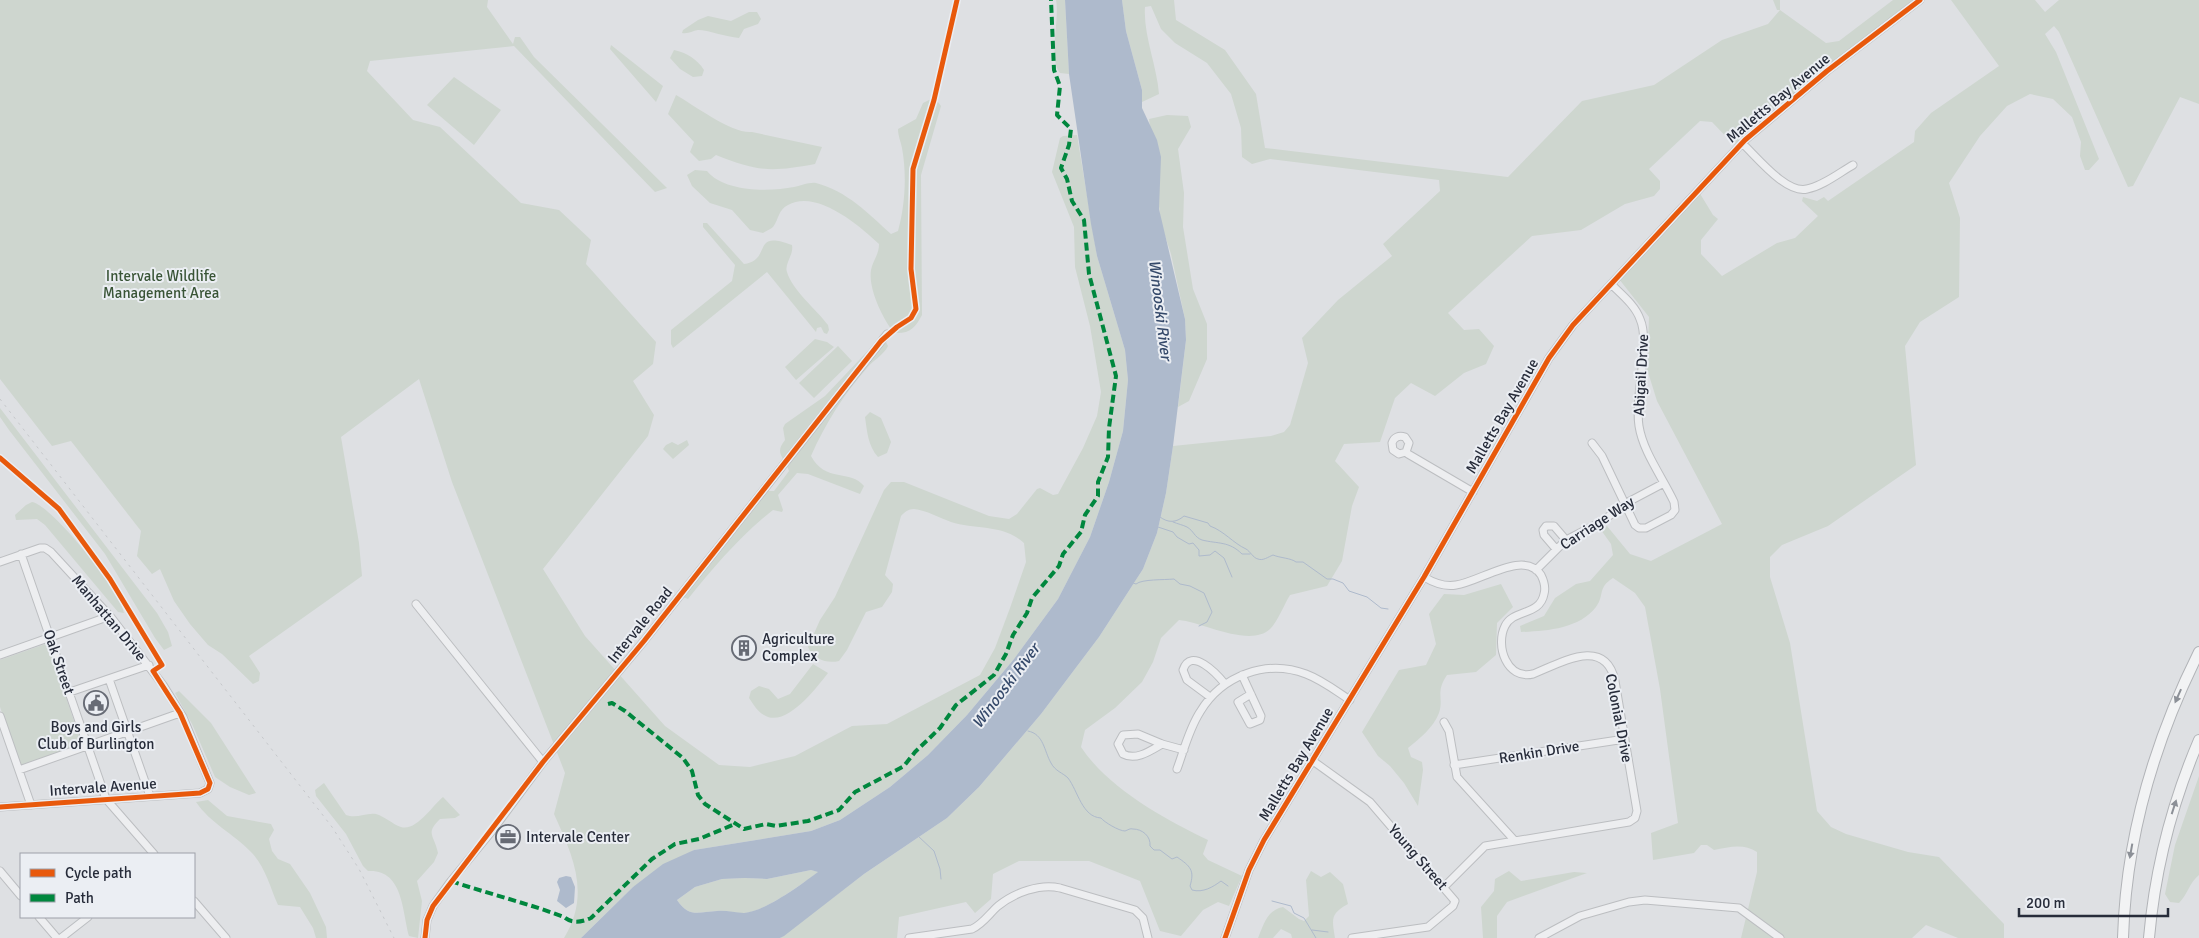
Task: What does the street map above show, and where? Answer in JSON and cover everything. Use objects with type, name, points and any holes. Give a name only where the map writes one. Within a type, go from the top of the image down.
[{"type":"highway","points":[[2123,938],[2130,858],[2146,782],[2173,708],[2199,652]]},
{"type":"highway","points":[[2149,938],[2154,893],[2162,849],[2175,804],[2199,740]]},
{"type":"street","name":"Malletts Bay Avenue","points":[[1225,938],[1256,856],[1424,577],[1556,347],[1573,325],[1742,143],[1828,71],[1920,0]]},
{"type":"street","points":[[1742,143],[1784,183],[1800,190],[1815,187],[1853,166]]},
{"type":"street","name":"Abigail Drive","points":[[1592,443],[1602,456],[1634,523],[1639,528],[1646,528],[1671,515],[1675,510],[1675,505],[1642,438],[1638,420],[1644,338],[1642,323],[1635,310],[1611,284]]},
{"type":"street","name":"Intervale Road","points":[[425,938],[427,920],[434,906],[544,762],[644,641],[888,334]]},
{"type":"street","points":[[1406,452],[1473,492]]},
{"type":"street","name":"Carriage Way","points":[[1536,570],[1566,540],[1601,522],[1625,504],[1664,483]]},
{"type":"street","points":[[1556,550],[1544,535],[1545,527],[1549,525],[1554,526],[1566,540]]},
{"type":"street","name":"Manhattan Drive","points":[[0,562],[43,547],[49,550],[110,616],[149,666],[180,713],[209,779],[210,786],[208,789]]},
{"type":"street","name":"Oak Street","points":[[21,554],[106,799]]},
{"type":"street","points":[[1424,577],[1441,584],[1451,585],[1468,582],[1518,564],[1526,565],[1536,570]]},
{"type":"street","name":"Colonial Drive","points":[[1444,887],[1482,848],[1629,822],[1634,820],[1637,811],[1614,678],[1610,668],[1602,660],[1592,656],[1578,656],[1533,674],[1525,675],[1514,672],[1506,663],[1502,639],[1505,625],[1513,618],[1534,609],[1544,596],[1543,580],[1536,570]]},
{"type":"street","points":[[416,604],[544,762]]},
{"type":"street","points":[[0,656],[110,616]]},
{"type":"street","points":[[1210,698],[1184,677],[1183,670],[1188,663],[1194,660],[1200,662],[1226,684]]},
{"type":"street","points":[[70,692],[149,666]]},
{"type":"street","points":[[1177,769],[1197,717],[1210,698],[1226,684],[1242,675],[1269,669],[1296,671],[1314,678],[1350,700]]},
{"type":"street","points":[[1242,675],[1251,694]]},
{"type":"street","points":[[108,679],[150,796]]},
{"type":"street","points":[[19,770],[180,713]]},
{"type":"street","points":[[0,717],[31,805]]},
{"type":"street","points":[[1444,722],[1449,731],[1457,777],[1515,841]]},
{"type":"street","points":[[1162,744],[1148,752],[1133,756],[1121,752],[1118,744],[1122,736],[1133,733],[1184,750]]},
{"type":"street","name":"Renkin Drive","points":[[1454,765],[1625,739]]},
{"type":"street","name":"Young Street","points":[[1313,761],[1370,802],[1455,902],[1432,926],[1352,938]]},
{"type":"street","name":"Intervale Avenue","points":[[0,807],[200,792],[208,789]]},
{"type":"street","points":[[106,799],[153,853]]},
{"type":"street","points":[[0,871],[20,895]]},
{"type":"street","points":[[909,938],[972,929],[1006,901],[1034,889],[1048,886],[1134,910],[1143,918],[1148,938]]},
{"type":"street","points":[[1539,938],[1580,916],[1629,902],[1650,900],[1739,908],[1780,938]]},
{"type":"street","points":[[195,902],[226,938]]},
{"type":"street","points":[[40,918],[56,938]]},
{"type":"street","points":[[61,938],[87,918]]},
{"type":"green space","name":"Intervale Wildlife Management Area","points":[[0,0],[488,0],[487,7],[513,44],[515,37],[520,37],[534,57],[667,188],[655,192],[514,46],[370,61],[367,71],[413,120],[440,127],[521,203],[559,210],[591,240],[586,264],[656,342],[653,364],[633,381],[654,415],[648,436],[543,569],[585,636],[665,726],[719,765],[750,767],[795,756],[852,726],[887,724],[980,675],[995,648],[1026,562],[1024,543],[1016,537],[999,530],[951,522],[928,512],[914,509],[905,512],[901,516],[885,575],[893,584],[892,592],[882,607],[866,612],[847,650],[839,661],[821,660],[813,655],[808,647],[820,620],[835,597],[884,490],[891,482],[904,482],[989,516],[1009,519],[1017,514],[1037,489],[1040,488],[1053,495],[1058,494],[1083,448],[1097,416],[1101,392],[1090,326],[1075,267],[1074,227],[1052,172],[1060,138],[1077,135],[1097,256],[1125,350],[1128,380],[1123,431],[1109,482],[1090,537],[1058,599],[1014,659],[967,715],[928,755],[890,787],[840,820],[811,831],[694,850],[633,887],[581,938],[564,938],[572,922],[578,891],[573,860],[554,814],[565,773],[452,482],[419,379],[341,437],[359,543],[362,576],[249,656],[260,673],[259,681],[253,684],[222,654],[208,645],[190,624],[174,601],[160,569],[152,574],[137,556],[141,531],[71,441],[52,446],[0,379]]},
{"type":"green space","points":[[1056,0],[1065,0],[1069,74],[1060,73],[1055,58]]},
{"type":"green space","points":[[1122,0],[1174,0],[1176,20],[1225,50],[1256,94],[1265,148],[1508,177],[1582,101],[1654,85],[1722,40],[1768,24],[1780,10],[1826,43],[1839,41],[1893,0],[1913,0],[1768,113],[1734,145],[1712,122],[1700,121],[1649,169],[1660,181],[1660,189],[1654,196],[1625,204],[1581,230],[1532,236],[1448,313],[1464,330],[1479,329],[1494,346],[1486,364],[1464,373],[1435,396],[1411,383],[1395,398],[1380,442],[1344,444],[1335,461],[1359,487],[1352,506],[1342,561],[1327,586],[1290,595],[1273,626],[1261,634],[1251,636],[1238,635],[1179,620],[1161,638],[1153,662],[1142,682],[1115,708],[1085,730],[1081,747],[1106,776],[1138,801],[1208,840],[1203,854],[1208,860],[1242,876],[1229,906],[1218,902],[1203,910],[1181,936],[1160,931],[1140,881],[1089,861],[1019,861],[993,874],[991,899],[975,913],[966,902],[899,917],[897,938],[780,938],[864,874],[947,818],[979,787],[1041,714],[1099,637],[1143,569],[1157,533],[1166,493],[1173,446],[1271,436],[1284,432],[1290,425],[1308,363],[1302,338],[1338,300],[1392,256],[1383,244],[1440,191],[1439,180],[1270,159],[1252,164],[1242,157],[1241,128],[1231,94],[1207,63],[1175,43],[1161,29],[1151,6],[1145,7],[1146,28],[1159,94],[1142,102],[1142,90],[1126,31]]},
{"type":"green space","points":[[1773,0],[1780,0],[1780,10],[1777,10]]},
{"type":"green space","points":[[1951,0],[2035,0],[2045,12],[2059,0],[2199,0],[2199,104],[2180,97],[2133,186],[2128,187],[2059,32],[2054,26],[2045,34],[2056,52],[2099,159],[2089,170],[2085,170],[2080,156],[2081,142],[2072,117],[2053,99],[2030,94],[2007,106],[1980,136],[1949,183],[1960,218],[1959,297],[1920,322],[1905,346],[1916,465],[1828,526],[1782,545],[1770,557],[1770,577],[1790,643],[1817,811],[1831,827],[1846,834],[1908,852],[1939,857],[2004,924],[2004,938],[1958,938],[1926,925],[1912,938],[1741,938],[1757,872],[1757,852],[1747,847],[1714,850],[1707,845],[1701,845],[1694,853],[1653,860],[1651,833],[1678,823],[1660,689],[1645,607],[1635,593],[1613,578],[1603,588],[1596,607],[1581,620],[1541,631],[1521,632],[1520,626],[1544,616],[1555,598],[1576,584],[1590,581],[1613,555],[1611,544],[1601,530],[1607,526],[1630,554],[1651,561],[1722,524],[1657,401],[1647,369],[1649,317],[1619,279],[1699,192],[1713,215],[1718,219],[1701,240],[1701,254],[1722,276],[1777,243],[1795,238],[1818,216],[1802,201],[1803,197],[1817,201],[1824,197],[1828,201],[1914,142],[1915,131],[1931,113],[1999,66]]},
{"type":"green space","points":[[749,12],[757,12],[761,19],[758,24],[744,29],[739,38],[702,30],[682,33],[683,30],[698,20],[708,16],[731,21]]},
{"type":"green space","points":[[611,45],[663,86],[656,102],[610,49]]},
{"type":"green space","points":[[674,50],[695,60],[704,70],[702,76],[693,77],[680,69],[670,58]]},
{"type":"green space","points":[[454,77],[501,110],[474,145],[427,105]]},
{"type":"green space","points":[[676,95],[713,118],[734,128],[822,147],[815,164],[765,169],[743,165],[716,155],[711,159],[699,161],[690,152],[694,142],[668,114]]},
{"type":"green space","points":[[929,100],[938,102],[941,106],[921,175],[922,315],[914,327],[908,331],[894,333],[885,320],[874,295],[871,278],[871,270],[879,244],[849,219],[824,205],[799,201],[785,207],[770,229],[763,233],[750,230],[732,210],[710,203],[692,186],[687,175],[695,170],[707,171],[715,178],[735,187],[760,190],[784,189],[816,183],[848,197],[891,234],[898,231],[905,190],[904,158],[898,129],[916,119],[923,103]]},
{"type":"green space","points":[[1167,115],[1188,116],[1191,127],[1178,149],[1184,193],[1183,227],[1193,289],[1207,324],[1207,359],[1189,401],[1178,407],[1186,340],[1185,319],[1171,254],[1161,224],[1149,119]]},
{"type":"green space","points":[[703,223],[707,223],[744,264],[758,257],[766,243],[771,241],[792,245],[792,252],[786,269],[787,272],[799,293],[828,325],[829,330],[827,334],[824,333],[821,327],[817,328],[816,332],[767,272],[673,348],[671,344],[671,330],[732,281],[735,265],[703,227]]},
{"type":"green space","points":[[880,338],[885,340],[888,346],[869,365],[843,399],[822,432],[811,456],[823,470],[859,481],[864,486],[860,494],[808,474],[797,473],[778,495],[782,512],[773,510],[749,530],[688,599],[683,597],[759,499],[767,491],[774,491],[789,471],[780,452],[785,440],[783,428],[785,424],[825,396]]},
{"type":"green space","points":[[815,339],[827,342],[834,347],[796,380],[785,367]]},
{"type":"green space","points":[[838,346],[852,361],[814,398],[799,383]]},
{"type":"green space","points":[[0,408],[157,613],[168,632],[172,646],[164,650],[155,638],[105,554],[9,430],[0,417]]},
{"type":"green space","points":[[870,412],[881,418],[891,442],[887,453],[878,457],[872,448],[867,433],[865,417]]},
{"type":"green space","points":[[687,440],[689,445],[673,459],[663,449],[672,442],[678,445]]},
{"type":"green space","points":[[32,502],[42,507],[55,518],[85,551],[112,588],[124,613],[118,612],[45,525],[37,519],[16,520],[15,515]]},
{"type":"green space","points":[[1501,584],[1513,607],[1497,623],[1496,655],[1476,672],[1447,675],[1441,686],[1439,713],[1426,732],[1408,748],[1411,757],[1422,762],[1423,770],[1418,806],[1404,783],[1390,766],[1378,756],[1362,732],[1399,670],[1426,665],[1436,644],[1429,614],[1444,594],[1464,595]]},
{"type":"green space","points":[[48,643],[82,745],[20,766],[0,707],[0,660]]},
{"type":"green space","points":[[813,664],[828,673],[809,696],[791,712],[773,718],[764,715],[749,698],[751,691],[759,686],[769,689],[778,699],[790,694]]},
{"type":"green space","points":[[179,691],[211,723],[256,793],[249,795],[230,787],[215,777],[192,724],[175,693]]},
{"type":"green space","points":[[2199,776],[2199,875],[2179,903],[2170,902],[2165,894],[2175,845]]},
{"type":"green space","points":[[324,783],[346,815],[350,816],[376,814],[401,827],[412,826],[424,817],[443,797],[460,815],[455,818],[440,819],[433,828],[432,834],[438,853],[434,862],[417,881],[422,901],[418,938],[409,936],[402,903],[395,884],[380,872],[368,871],[363,866],[346,834],[316,796],[315,790]]},
{"type":"green space","points":[[208,800],[227,816],[271,824],[274,830],[269,839],[272,851],[278,859],[290,864],[310,893],[326,927],[327,938],[316,938],[313,928],[300,907],[278,905],[264,870],[256,858],[208,816],[196,802]]},
{"type":"green space","points":[[811,870],[819,872],[783,897],[753,911],[741,913],[721,911],[694,913],[681,906],[677,900],[695,887],[722,879],[767,879]]},
{"type":"green space","points":[[1311,871],[1321,877],[1330,872],[1343,884],[1348,904],[1335,914],[1333,926],[1335,938],[1292,938],[1291,934],[1281,929],[1273,938],[1258,938],[1264,923],[1273,911],[1283,907],[1304,921],[1309,916],[1306,880]]},
{"type":"green space","points":[[1509,871],[1521,881],[1574,872],[1587,873],[1507,902],[1497,916],[1497,938],[1483,938],[1481,907],[1494,891],[1495,879]]},
{"type":"water","name":"Winooski River","points":[[1065,0],[1122,0],[1126,31],[1142,90],[1142,108],[1157,140],[1161,157],[1159,209],[1185,319],[1186,340],[1166,493],[1157,533],[1143,569],[1099,637],[1041,714],[979,787],[947,818],[864,874],[784,936],[780,938],[581,938],[633,887],[663,864],[694,850],[811,831],[840,820],[890,787],[928,755],[967,715],[1014,659],[1058,599],[1090,537],[1109,482],[1123,431],[1128,380],[1125,350],[1097,256],[1069,74]],"holes":[[[811,870],[818,872],[772,903],[744,913],[720,911],[694,913],[681,906],[677,900],[695,887],[722,879],[767,879]]]},
{"type":"water","points":[[571,877],[575,887],[574,903],[566,908],[557,901],[560,890],[557,882],[559,878]]},
{"type":"waterway","points":[[1160,517],[1172,521],[1184,516],[1208,523],[1256,558],[1264,559],[1273,555],[1296,562],[1303,562],[1327,579],[1343,583],[1349,591],[1367,597],[1381,608],[1388,609]]},
{"type":"waterway","points":[[1173,522],[1187,527],[1202,540],[1228,545],[1242,554],[1250,554]]},
{"type":"waterway","points":[[1158,527],[1173,532],[1177,537],[1189,544],[1193,543],[1199,550],[1199,556],[1210,555],[1215,551],[1224,558],[1232,577]]},
{"type":"waterway","points":[[1133,583],[1136,584],[1148,580],[1174,579],[1180,584],[1190,586],[1204,593],[1212,612],[1207,622],[1199,626]]},
{"type":"waterway","points":[[1028,731],[1040,739],[1053,766],[1072,783],[1081,802],[1089,813],[1101,818],[1119,830],[1136,829],[1143,832],[1154,850],[1160,850],[1172,859],[1177,857],[1192,872],[1190,886],[1192,890],[1204,890],[1221,881],[1228,886]]},
{"type":"waterway","points":[[918,836],[934,851],[941,879]]},
{"type":"waterway","points":[[1272,901],[1291,906],[1294,913],[1304,918],[1316,938]]},
{"type":"waterway","points":[[1312,930],[1328,932]]},
{"type":"railway","points":[[0,399],[332,827],[359,869],[394,938]]},
{"type":"marked path","points":[[608,704],[612,703],[625,711],[683,758],[692,771],[698,795],[705,804],[744,829],[766,824],[776,826],[808,821],[839,810],[855,792],[904,766],[915,752],[940,728],[956,705],[994,675],[1006,654],[1013,635],[1027,613],[1032,598],[1059,566],[1063,554],[1081,532],[1085,515],[1098,496],[1098,482],[1108,457],[1109,428],[1116,376],[1089,274],[1084,220],[1072,201],[1067,179],[1061,168],[1069,145],[1071,129],[1057,115],[1060,86],[1054,70],[1051,0]]},
{"type":"marked path","points":[[451,881],[536,907],[570,921],[581,921],[591,918],[652,859],[675,844],[699,839],[735,824]]},
{"type":"cycle path","points":[[425,938],[427,920],[433,906],[543,762],[644,641],[881,341],[911,318],[916,309],[911,269],[913,169],[934,100],[957,0]]},
{"type":"cycle path","points":[[1225,938],[1249,870],[1264,840],[1424,577],[1549,358],[1573,325],[1745,140],[1827,71],[1920,0]]},
{"type":"cycle path","points":[[0,458],[59,509],[110,579],[162,665],[153,671],[180,713],[210,783],[208,789],[200,793],[0,807]]},
{"type":"place","name":"Agriculture Complex","points":[[744,648]]},
{"type":"place","name":"Boys and Girls Club of Burlington","points":[[96,703]]},
{"type":"place","name":"Intervale Center","points":[[508,837]]}]
